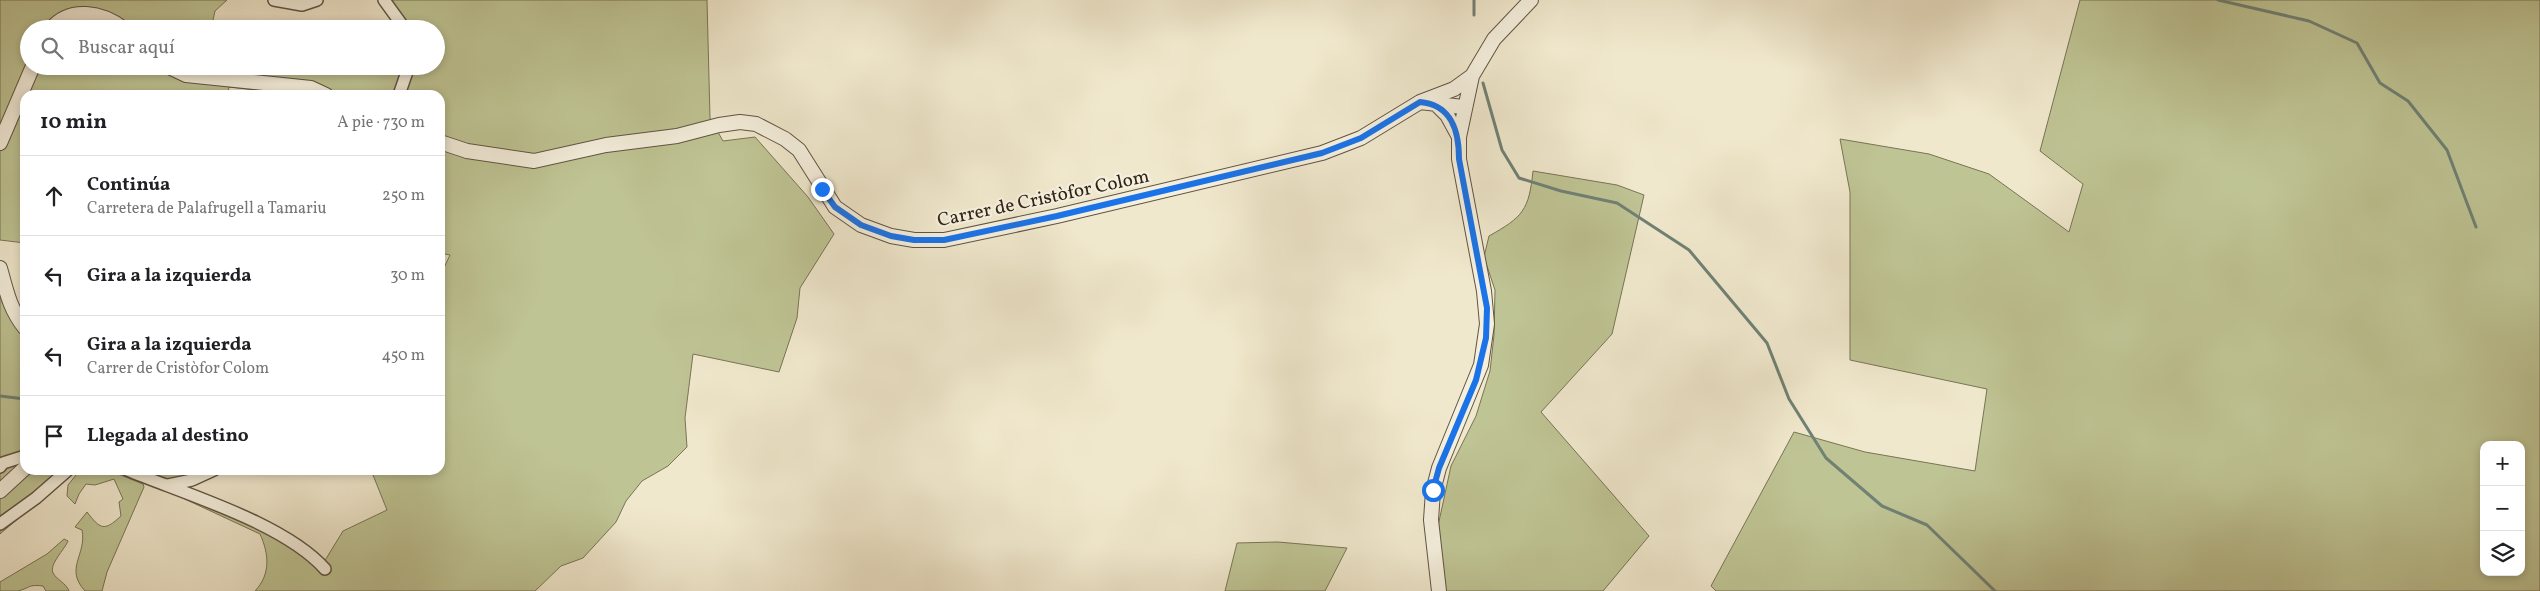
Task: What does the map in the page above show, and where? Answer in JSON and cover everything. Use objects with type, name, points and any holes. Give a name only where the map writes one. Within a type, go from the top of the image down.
[{"type":"street","points":[[274,0],[302,5],[317,0]]},
{"type":"street","points":[[384,0],[398,20]]},
{"type":"street","points":[[1439,591],[1431,520],[1433,490],[1439,468],[1481,365],[1487,324],[1484,291],[1459,159],[1459,137],[1464,104],[1472,76],[1494,39],[1531,0]]},
{"type":"street","points":[[60,20],[72,14],[96,15],[106,20]]},
{"type":"street","points":[[23,90],[29,75]]},
{"type":"street","points":[[195,75],[315,90]]},
{"type":"street","points":[[401,90],[406,75]]},
{"type":"street","name":"Carrer de Cristòfor Colom","points":[[445,144],[467,151],[534,161],[606,145],[677,136],[719,125],[740,122],[756,124],[785,139],[799,150],[835,207],[861,225],[891,236],[914,240],[944,240],[1057,216],[1322,153],[1361,138],[1420,102],[1437,100],[1472,76]]},
{"type":"street","points":[[0,142],[20,96]]},
{"type":"street","points":[[1459,137],[1437,100],[1452,96],[1464,104]]},
{"type":"street","points":[[0,268],[8,298],[16,318],[20,322]]},
{"type":"street","points":[[1,464],[20,458]]},
{"type":"street","points":[[0,491],[20,473]]},
{"type":"street","points":[[1,524],[62,475]]},
{"type":"street","points":[[139,475],[200,499],[292,541],[313,556],[325,569]]},
{"type":"street","points":[[166,486],[192,480],[203,475]]},
{"type":"green space","points":[[0,0],[227,0],[215,11],[213,20],[20,20],[20,75],[445,75],[445,20],[405,20],[389,0],[707,0],[710,118],[723,141],[755,137],[808,197],[834,234],[800,288],[797,318],[779,372],[693,354],[685,418],[687,447],[668,466],[642,481],[626,501],[616,522],[583,558],[561,566],[535,591],[255,591],[264,578],[267,564],[267,556],[260,534],[174,494],[126,475],[210,475],[185,486],[301,540],[324,562],[343,531],[387,510],[373,475],[445,475],[445,266],[450,255],[445,254],[445,90],[255,90],[229,87],[228,90],[20,90],[20,242],[0,240]]},
{"type":"green space","points":[[2080,0],[2540,0],[2540,591],[1716,591],[1711,586],[1794,432],[1865,452],[1975,471],[1987,389],[1850,360],[1850,192],[1840,139],[1929,154],[1989,174],[2069,232],[2083,184],[2040,151]]},
{"type":"green space","points":[[1533,171],[1617,185],[1644,195],[1612,334],[1541,412],[1649,536],[1603,591],[1435,591],[1438,526],[1451,466],[1476,416],[1490,371],[1494,335],[1495,290],[1484,257],[1489,236],[1517,217],[1526,204]]},
{"type":"green space","points":[[0,268],[20,316],[20,475],[69,475],[0,534]]},
{"type":"green space","points":[[76,475],[120,475],[143,484],[144,487],[107,572],[102,591],[85,591],[79,583],[76,568],[83,539],[82,530],[75,527],[87,512],[99,525],[110,525],[121,516],[119,502],[123,499],[114,479],[95,485],[86,484],[75,504],[67,496],[68,485]]},
{"type":"green space","points":[[64,539],[68,541],[52,569],[53,573],[69,591],[46,591],[43,586],[34,586],[18,591],[0,591],[0,582],[47,554]]},
{"type":"green space","points":[[1278,542],[1347,548],[1325,591],[1225,591],[1237,543]]},
{"type":"waterway","points":[[1474,0],[1474,15]]},
{"type":"waterway","points":[[2218,0],[2309,21],[2357,43],[2380,83],[2408,101],[2447,150],[2476,227]]},
{"type":"waterway","points":[[1483,83],[1502,150],[1519,178],[1561,191],[1617,203],[1689,250],[1767,343],[1789,399],[1826,458],[1882,506],[1927,525],[1995,591]]},
{"type":"waterway","points":[[0,396],[20,398]]},
{"type":"route","points":[[822,189],[835,207],[861,225],[891,236],[914,240],[944,240],[1057,216],[1322,153],[1361,138],[1420,102],[1437,105],[1447,114],[1459,137],[1459,159],[1487,308],[1487,324],[1481,365],[1439,468],[1433,490]]}]
